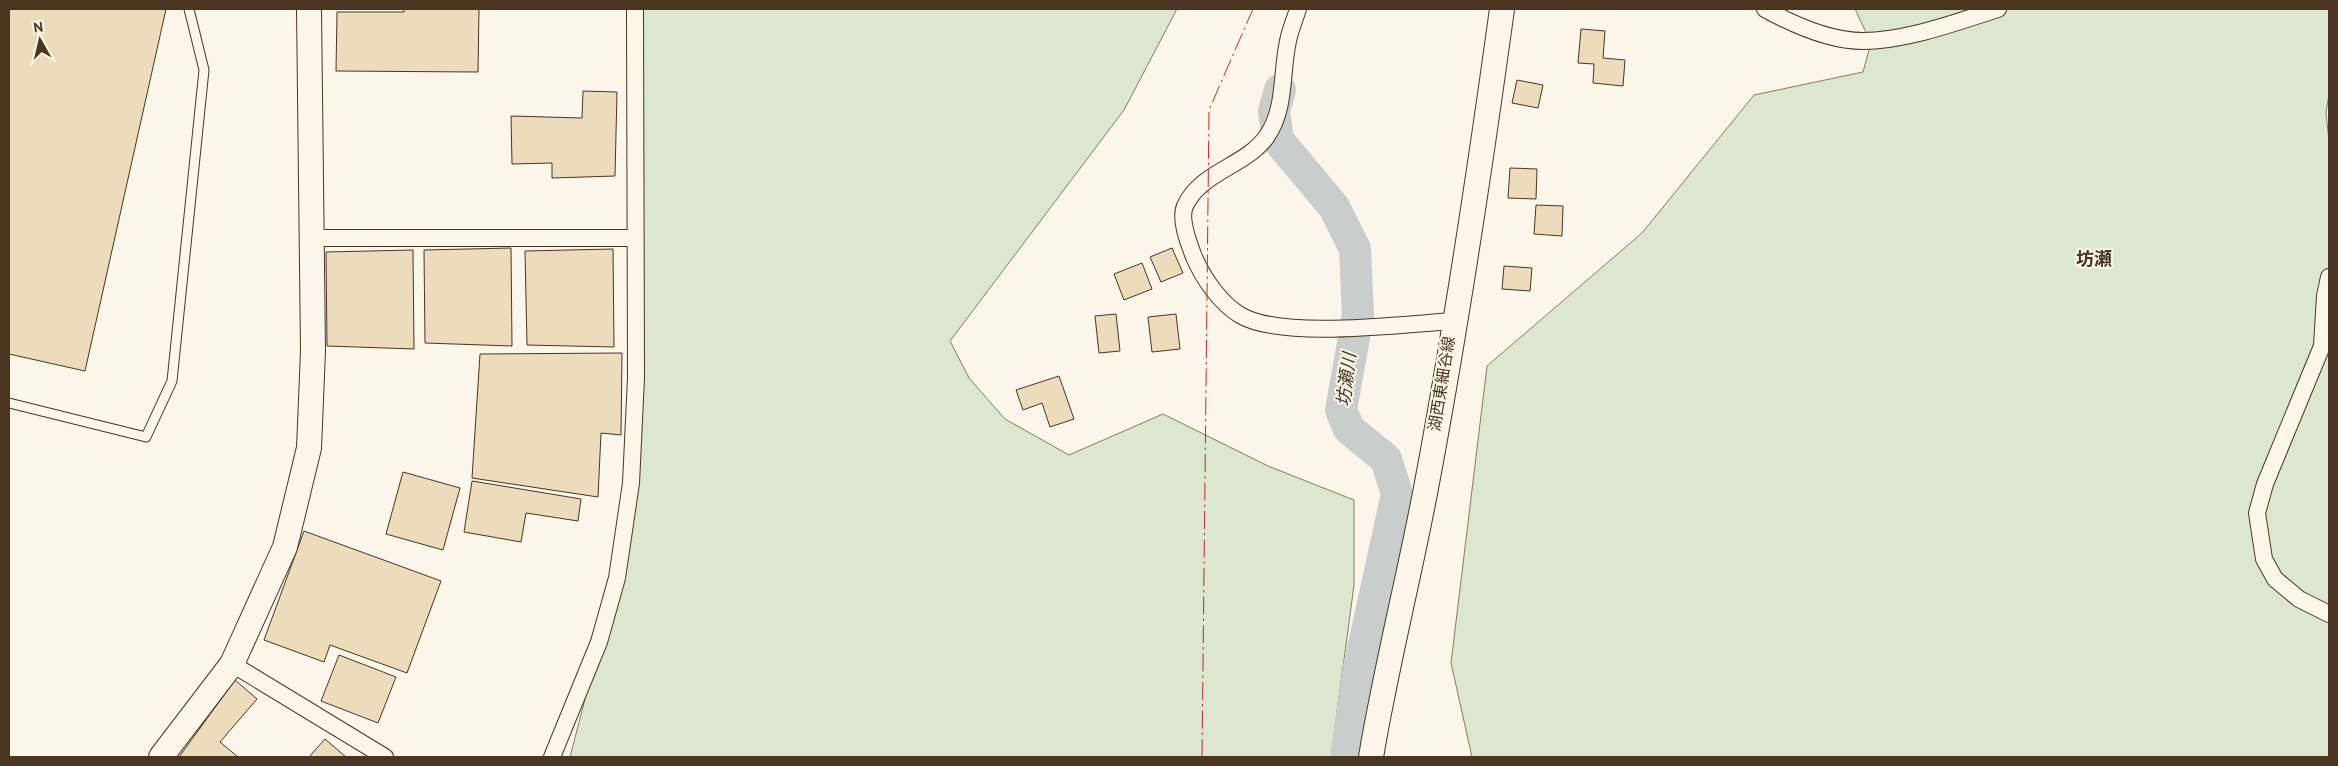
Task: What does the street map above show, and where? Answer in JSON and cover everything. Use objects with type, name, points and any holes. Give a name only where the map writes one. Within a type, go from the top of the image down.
[{"type":"street","points":[[161,757],[232,664],[284,547],[309,448],[312,351],[312,238],[309,9]]},
{"type":"street","points":[[552,757],[599,642],[617,578],[631,483],[636,378],[635,9]]},
{"type":"street","points":[[1298,9],[1288,40],[1278,116],[1268,135],[1260,146],[1200,185],[1184,208],[1184,221],[1191,248],[1199,268],[1221,299],[1240,315],[1255,322],[1290,327],[1342,328],[1454,321]]},
{"type":"street","name":"湖西東細谷線","points":[[1371,757],[1378,712],[1426,487],[1454,321],[1502,9]]},
{"type":"street","points":[[1765,9],[1781,18],[1836,38],[1864,41],[1922,33],[1998,9]]},
{"type":"street","points":[[312,238],[635,238]]},
{"type":"street","points":[[2329,277],[2325,296],[2322,346],[2265,484],[2257,512],[2264,559],[2275,579],[2299,598],[2329,614]]},
{"type":"street","points":[[232,664],[385,757]]},
{"type":"lane","points":[[9,403],[146,437],[172,382],[204,70],[189,9]]},
{"type":"green space","points":[[635,9],[1177,9],[1124,110],[950,341],[969,378],[1005,419],[1069,455],[1163,414],[1268,466],[1354,500],[1354,585],[1331,757],[570,757],[604,626],[628,507]]},
{"type":"green space","points":[[1855,9],[2329,9],[2329,94],[2326,113],[2329,141],[2329,757],[1472,757],[1451,663],[1487,366],[1642,233],[1754,95],[1863,72],[1871,43]]},
{"type":"building","points":[[9,9],[166,9],[85,371],[9,354]]},
{"type":"building","points":[[404,9],[479,9],[478,72],[336,71],[337,12],[404,12]]},
{"type":"building","points":[[1581,29],[1605,31],[1603,58],[1625,60],[1623,86],[1593,83],[1594,64],[1578,63]]},
{"type":"building","points":[[1517,80],[1543,85],[1538,108],[1512,103]]},
{"type":"building","points":[[583,91],[617,92],[615,176],[552,178],[552,163],[512,164],[511,116],[582,118]]},
{"type":"building","points":[[1510,168],[1537,169],[1536,199],[1508,198]]},
{"type":"building","points":[[1536,205],[1563,206],[1562,236],[1534,234]]},
{"type":"building","points":[[511,248],[512,346],[425,343],[424,250]]},
{"type":"building","points":[[1172,248],[1183,273],[1161,282],[1150,257]]},
{"type":"building","points":[[613,249],[614,347],[527,345],[525,251]]},
{"type":"building","points":[[413,250],[414,349],[327,346],[326,252]]},
{"type":"building","points":[[1142,263],[1152,289],[1124,300],[1114,274]]},
{"type":"building","points":[[1504,266],[1532,268],[1530,291],[1502,289]]},
{"type":"building","points":[[1116,314],[1120,351],[1099,353],[1095,316]]},
{"type":"building","points":[[1176,314],[1180,349],[1152,352],[1148,317]]},
{"type":"building","points":[[622,353],[621,435],[601,433],[598,497],[472,478],[480,354]]},
{"type":"building","points":[[1059,376],[1074,419],[1050,427],[1042,403],[1023,410],[1016,390]]},
{"type":"building","points":[[403,472],[460,488],[443,550],[386,534]]},
{"type":"building","points":[[472,481],[581,499],[578,521],[526,513],[521,542],[464,532]]},
{"type":"building","points":[[304,531],[441,581],[407,673],[330,645],[324,662],[264,640]]},
{"type":"building","points":[[339,655],[396,677],[378,723],[321,701]]},
{"type":"building","points":[[235,680],[257,699],[220,742],[238,757],[179,757]]},
{"type":"building","points":[[325,739],[346,757],[309,757]]},
{"type":"waterway","name":"坊瀬川","points":[[1280,90],[1274,111],[1278,140],[1334,207],[1355,249],[1358,315],[1341,410],[1349,429],[1386,459],[1397,494],[1359,667],[1346,757]]},
{"type":"power","points":[[1202,757],[1209,110],[1253,9]]},
{"type":"district","name":"坊瀬","points":[[2094,260]]}]
